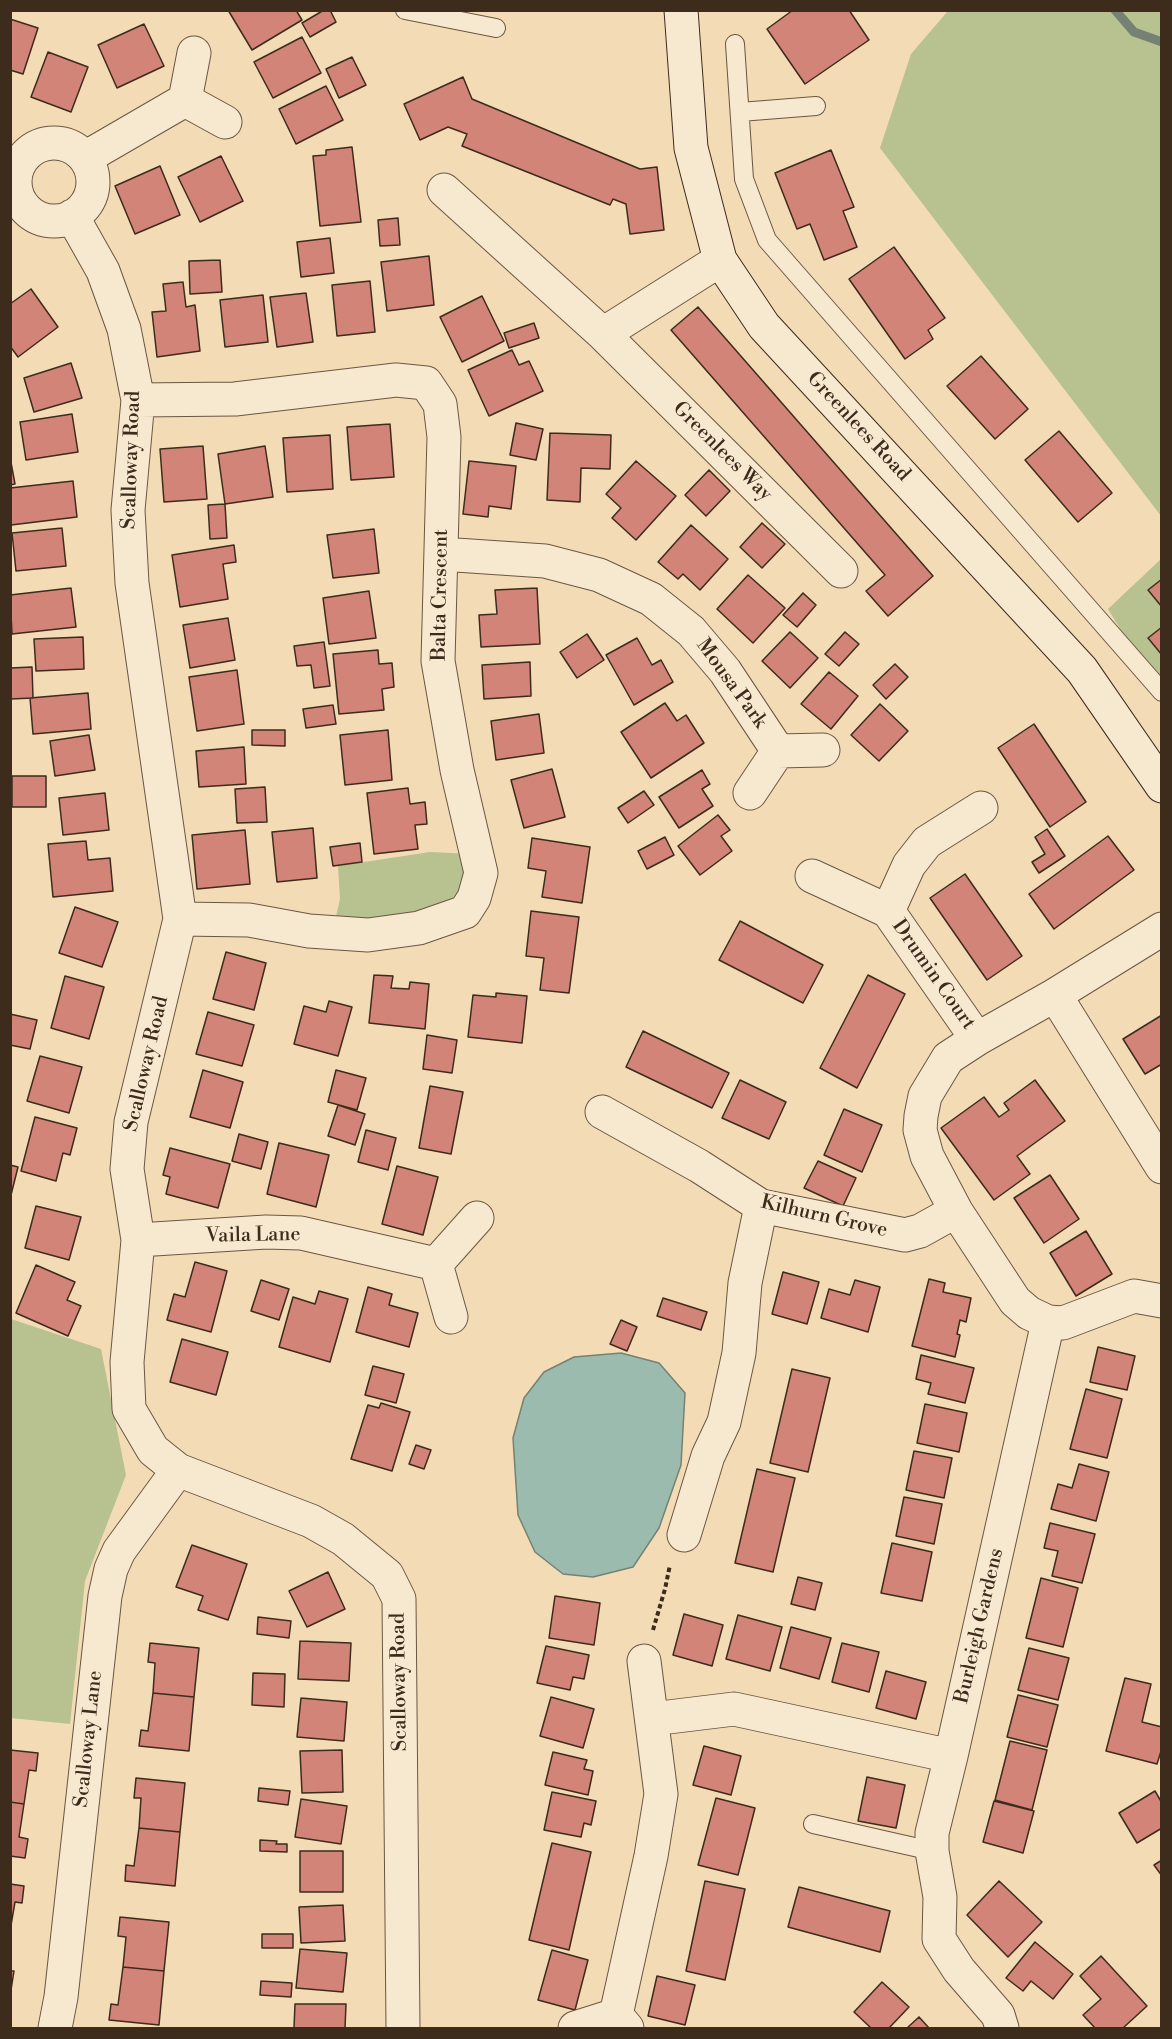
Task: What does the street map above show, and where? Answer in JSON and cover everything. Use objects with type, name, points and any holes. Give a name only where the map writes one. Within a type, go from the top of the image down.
[{"type":"street","name":"Greenlees Road","points":[[681,10],[691,148],[720,260],[764,326],[1083,670],[1161,786]]},
{"type":"street","points":[[85,158],[185,100],[194,53]]},
{"type":"street","points":[[185,100],[225,122]]},
{"type":"street","points":[[50,142],[64,143],[76,149],[85,158],[91,170],[93,183],[86,202],[72,216],[60,220],[37,217],[26,210],[19,200],[15,188],[15,162],[37,146],[50,142]]},
{"type":"street","name":"Greenlees Way","points":[[444,190],[603,334],[841,571]]},
{"type":"street","name":"Scalloway Road","points":[[72,216],[103,272],[124,329],[138,400],[128,510],[132,583],[180,920],[131,1122],[127,1169],[138,1240],[126,1362],[129,1409],[153,1450],[178,1470],[311,1521],[343,1539],[387,1575],[399,1599],[403,2028]]},
{"type":"street","points":[[603,334],[720,260]]},
{"type":"street","name":"Balta Crescent","points":[[138,400],[235,399],[396,380],[426,383],[440,404],[444,437],[438,661],[458,770],[481,873],[474,898],[465,912],[419,928],[369,935],[309,931],[249,920],[180,920]]},
{"type":"street","name":"Mousa Park","points":[[441,554],[545,561],[599,575],[651,599],[691,631],[725,671],[778,751]]},
{"type":"street","points":[[750,793],[778,751],[824,750]]},
{"type":"street","name":"Drumin Court","points":[[977,1039],[888,911],[909,865],[927,842],[981,807]]},
{"type":"street","points":[[812,876],[888,911]]},
{"type":"street","points":[[1161,929],[948,1058],[925,1096],[920,1130],[927,1155],[956,1211],[1015,1301],[1029,1313],[1048,1322],[1064,1323],[1134,1296],[1161,1301]]},
{"type":"street","points":[[1055,995],[1161,1167]]},
{"type":"street","name":"Kilhurn Grove","points":[[602,1112],[699,1166],[761,1206],[904,1235],[921,1231],[956,1211]]},
{"type":"street","points":[[684,1535],[708,1456],[724,1422],[739,1353],[746,1283],[761,1206]]},
{"type":"street","points":[[451,1317],[436,1264],[477,1218]]},
{"type":"street","name":"Vaila Lane","points":[[138,1240],[266,1232],[301,1233],[436,1264]]},
{"type":"street","name":"Burleigh Gardens","points":[[1002,2028],[998,2015],[959,1971],[939,1939],[940,1897],[932,1851],[932,1833],[1048,1322]]},
{"type":"street","name":"Scalloway Lane","points":[[55,2028],[61,1997],[105,1596],[111,1569],[119,1551],[178,1470]]},
{"type":"street","points":[[575,2028],[622,2022],[661,1794],[644,1661]]},
{"type":"street","points":[[652,1719],[734,1709],[951,1756]]},
{"type":"lane","points":[[405,10],[496,28]]},
{"type":"lane","points":[[735,44],[744,179],[767,240],[1161,692]]},
{"type":"lane","points":[[740,112],[816,106]]},
{"type":"lane","points":[[813,1824],[932,1851]]},
{"type":"path","points":[[644,1661],[665,1589],[670,1561],[684,1535]]},
{"type":"green space","points":[[948,11],[1161,11],[1161,516],[880,148],[911,54]]},
{"type":"green space","points":[[1161,559],[1161,696],[1108,609]]},
{"type":"green space","points":[[430,852],[473,854],[462,908],[333,929],[340,899],[338,866]]},
{"type":"green space","points":[[11,1319],[101,1349],[126,1475],[85,1581],[70,1724],[11,1718]]},
{"type":"shaded area","points":[[621,1353],[659,1363],[685,1393],[681,1465],[659,1528],[633,1567],[593,1577],[563,1574],[535,1552],[518,1515],[513,1438],[524,1398],[544,1372],[574,1357]]},
{"type":"building","points":[[228,10],[296,10],[302,20],[252,50]]},
{"type":"building","points":[[324,10],[330,10],[336,22],[310,37],[302,23]]},
{"type":"building","points":[[793,10],[849,10],[869,40],[805,84],[767,29]]},
{"type":"building","points":[[10,19],[38,28],[23,74],[10,70]]},
{"type":"building","points":[[144,24],[164,66],[117,88],[98,45]]},
{"type":"building","points":[[302,37],[321,73],[273,98],[254,62]]},
{"type":"building","points":[[48,52],[88,67],[71,112],[31,97]]},
{"type":"building","points":[[352,57],[366,85],[339,98],[326,69]]},
{"type":"building","points":[[463,77],[472,99],[640,169],[657,167],[664,230],[630,234],[626,204],[613,199],[610,205],[462,146],[467,134],[448,127],[420,140],[404,104]]},
{"type":"building","points":[[326,86],[343,120],[296,144],[279,109]]},
{"type":"building","points":[[352,147],[361,222],[320,226],[313,156],[326,155],[326,150]]},
{"type":"building","points":[[831,150],[854,207],[843,211],[857,247],[824,260],[810,224],[797,229],[775,173]]},
{"type":"building","points":[[221,156],[243,201],[200,222],[178,177]]},
{"type":"building","points":[[160,166],[180,215],[135,234],[115,186]]},
{"type":"building","points":[[398,218],[400,245],[380,246],[378,220]]},
{"type":"building","points":[[330,238],[334,273],[301,277],[297,242]]},
{"type":"building","points":[[894,247],[945,318],[928,330],[933,339],[905,359],[849,279]]},
{"type":"building","points":[[429,256],[434,305],[387,311],[381,262]]},
{"type":"building","points":[[220,260],[222,292],[190,294],[189,261]]},
{"type":"building","points":[[370,281],[375,332],[337,336],[332,285]]},
{"type":"building","points":[[183,282],[186,307],[195,305],[200,351],[157,357],[152,312],[166,311],[163,284]]},
{"type":"building","points":[[31,289],[58,327],[18,357],[10,346],[10,304]]},
{"type":"building","points":[[306,293],[313,342],[277,347],[270,297]]},
{"type":"building","points":[[263,295],[268,342],[225,347],[220,300]]},
{"type":"building","points":[[482,296],[504,341],[462,362],[440,317]]},
{"type":"building","points":[[698,307],[933,576],[888,616],[866,591],[885,575],[671,330]]},
{"type":"building","points":[[534,323],[539,338],[509,348],[504,333]]},
{"type":"building","points":[[512,350],[519,365],[529,361],[543,391],[489,416],[468,370]]},
{"type":"building","points":[[981,356],[1028,409],[995,439],[947,386]]},
{"type":"building","points":[[71,363],[82,398],[34,412],[24,378]]},
{"type":"building","points":[[72,414],[78,452],[26,460],[20,422]]},
{"type":"building","points":[[516,423],[543,429],[536,460],[510,455]]},
{"type":"building","points":[[390,424],[394,477],[351,480],[347,427]]},
{"type":"building","points":[[1059,431],[1112,493],[1078,522],[1025,460]]},
{"type":"building","points":[[550,433],[611,435],[610,469],[581,468],[580,502],[547,500]]},
{"type":"building","points":[[330,435],[333,489],[287,492],[283,438]]},
{"type":"building","points":[[203,446],[207,499],[164,502],[160,449]]},
{"type":"building","points":[[265,446],[273,497],[225,504],[218,454]]},
{"type":"building","points":[[10,457],[15,484],[10,485]]},
{"type":"building","points":[[469,461],[516,466],[511,509],[489,506],[488,517],[463,514]]},
{"type":"building","points":[[636,461],[676,496],[636,540],[612,518],[621,508],[606,494]]},
{"type":"building","points":[[709,470],[730,491],[706,516],[685,495]]},
{"type":"building","points":[[73,481],[77,517],[11,525],[10,488]]},
{"type":"building","points":[[225,504],[227,538],[210,539],[208,505]]},
{"type":"building","points":[[762,523],[785,544],[762,568],[740,547]]},
{"type":"building","points":[[691,525],[728,559],[700,590],[683,574],[678,579],[658,562]]},
{"type":"building","points":[[62,528],[66,566],[16,571],[12,533]]},
{"type":"building","points":[[374,529],[379,573],[333,578],[327,535]]},
{"type":"building","points":[[234,545],[236,562],[223,564],[228,599],[180,607],[172,555]]},
{"type":"building","points":[[748,575],[785,608],[753,643],[717,609]]},
{"type":"building","points":[[1162,579],[1162,607],[1148,590]]},
{"type":"building","points":[[71,588],[76,627],[12,634],[10,595]]},
{"type":"building","points":[[537,588],[540,644],[481,647],[479,615],[497,614],[495,590]]},
{"type":"building","points":[[369,591],[376,638],[329,644],[323,598]]},
{"type":"building","points":[[803,593],[816,605],[797,627],[783,615]]},
{"type":"building","points":[[228,618],[235,660],[190,668],[183,625]]},
{"type":"building","points":[[1162,627],[1162,655],[1148,638]]},
{"type":"building","points":[[790,632],[818,658],[790,688],[762,661]]},
{"type":"building","points":[[845,632],[859,644],[839,666],[825,654]]},
{"type":"building","points":[[587,634],[604,660],[577,678],[560,652]]},
{"type":"building","points":[[83,637],[84,669],[36,671],[34,639]]},
{"type":"building","points":[[637,638],[652,665],[661,660],[673,682],[634,705],[606,655]]},
{"type":"building","points":[[324,642],[330,686],[314,688],[311,665],[297,666],[294,646]]},
{"type":"building","points":[[378,650],[379,664],[392,663],[394,687],[382,689],[384,710],[339,714],[333,654]]},
{"type":"building","points":[[530,662],[531,696],[484,699],[482,665]]},
{"type":"building","points":[[895,664],[908,677],[886,699],[873,685]]},
{"type":"building","points":[[32,667],[33,698],[10,699],[10,668]]},
{"type":"building","points":[[237,670],[244,724],[197,731],[189,677]]},
{"type":"building","points":[[829,672],[858,696],[831,729],[801,704]]},
{"type":"building","points":[[88,693],[91,729],[33,734],[30,698]]},
{"type":"building","points":[[665,703],[677,721],[686,715],[704,743],[651,778],[621,732]]},
{"type":"building","points":[[880,704],[908,731],[879,761],[851,735]]},
{"type":"building","points":[[333,705],[336,724],[306,728],[303,709]]},
{"type":"building","points":[[539,714],[544,753],[496,760],[491,721]]},
{"type":"building","points":[[1034,724],[1086,802],[1050,827],[998,748]]},
{"type":"building","points":[[252,730],[285,730],[285,746],[252,745]]},
{"type":"building","points":[[388,730],[392,780],[345,785],[340,735]]},
{"type":"building","points":[[89,735],[95,770],[55,776],[50,741]]},
{"type":"building","points":[[244,747],[246,784],[199,787],[196,751]]},
{"type":"building","points":[[552,769],[565,817],[524,828],[511,780]]},
{"type":"building","points":[[702,770],[710,784],[702,789],[713,806],[679,828],[659,797]]},
{"type":"building","points":[[12,776],[46,776],[46,807],[12,807]]},
{"type":"building","points":[[265,787],[267,822],[237,823],[235,789]]},
{"type":"building","points":[[408,788],[410,804],[425,802],[427,824],[415,825],[418,849],[374,854],[367,793]]},
{"type":"building","points":[[644,791],[654,805],[628,823],[618,808]]},
{"type":"building","points":[[105,793],[109,830],[63,835],[59,798]]},
{"type":"building","points":[[718,815],[730,830],[721,836],[732,851],[700,875],[678,846]]},
{"type":"building","points":[[313,828],[317,878],[277,882],[272,832]]},
{"type":"building","points":[[1047,829],[1065,856],[1039,873],[1032,862],[1045,854],[1035,837]]},
{"type":"building","points":[[245,830],[250,884],[197,889],[192,835]]},
{"type":"building","points":[[1108,836],[1134,870],[1054,929],[1029,894]]},
{"type":"building","points":[[665,837],[674,855],[647,869],[638,851]]},
{"type":"building","points":[[532,838],[590,847],[582,903],[542,897],[546,871],[528,868]]},
{"type":"building","points":[[86,841],[88,860],[110,858],[113,891],[53,897],[48,844]]},
{"type":"building","points":[[360,843],[362,862],[333,866],[330,847]]},
{"type":"building","points":[[965,874],[1022,956],[987,980],[930,898]]},
{"type":"building","points":[[75,907],[118,922],[102,967],[59,953]]},
{"type":"building","points":[[531,911],[579,917],[569,993],[540,990],[544,958],[526,956]]},
{"type":"building","points":[[740,921],[823,965],[803,1003],[719,960]]},
{"type":"building","points":[[226,952],[266,963],[254,1010],[213,999]]},
{"type":"building","points":[[374,975],[393,976],[391,988],[409,989],[410,982],[429,984],[425,1029],[369,1023]]},
{"type":"building","points":[[868,975],[905,994],[857,1088],[820,1068]]},
{"type":"building","points":[[65,976],[104,987],[89,1039],[51,1028]]},
{"type":"building","points":[[496,993],[527,996],[522,1043],[468,1037],[473,995],[496,997]]},
{"type":"building","points":[[329,1001],[352,1007],[338,1056],[294,1044],[304,1006],[326,1012]]},
{"type":"building","points":[[208,1012],[254,1025],[242,1066],[196,1054]]},
{"type":"building","points":[[10,1014],[37,1020],[30,1049],[10,1045]]},
{"type":"building","points":[[1162,1015],[1162,1064],[1145,1074],[1123,1039]]},
{"type":"building","points":[[643,1031],[729,1073],[712,1108],[626,1067]]},
{"type":"building","points":[[427,1035],[457,1040],[452,1073],[423,1069]]},
{"type":"building","points":[[40,1056],[82,1067],[69,1113],[27,1101]]},
{"type":"building","points":[[203,1070],[243,1082],[230,1128],[190,1117]]},
{"type":"building","points":[[336,1070],[366,1078],[357,1110],[328,1102]]},
{"type":"building","points":[[740,1080],[786,1102],[769,1139],[722,1118]]},
{"type":"building","points":[[1035,1080],[1065,1121],[1017,1156],[1030,1174],[994,1200],[941,1128],[984,1097],[999,1117],[1009,1110],[1004,1103]]},
{"type":"building","points":[[430,1086],[463,1092],[451,1154],[419,1148]]},
{"type":"building","points":[[338,1105],[365,1114],[355,1145],[328,1136]]},
{"type":"building","points":[[844,1109],[882,1125],[862,1172],[824,1155]]},
{"type":"building","points":[[35,1117],[77,1128],[70,1155],[63,1153],[56,1181],[21,1171]]},
{"type":"building","points":[[366,1130],[396,1138],[388,1170],[358,1162]]},
{"type":"building","points":[[239,1134],[268,1142],[261,1169],[232,1161]]},
{"type":"building","points":[[279,1143],[329,1155],[316,1207],[267,1194]]},
{"type":"building","points":[[170,1148],[230,1164],[218,1208],[166,1194],[170,1177],[163,1175]]},
{"type":"building","points":[[818,1161],[856,1178],[843,1206],[804,1188]]},
{"type":"building","points":[[10,1165],[18,1167],[11,1195],[10,1195]]},
{"type":"building","points":[[397,1166],[438,1177],[423,1235],[382,1224]]},
{"type":"building","points":[[1050,1175],[1079,1219],[1044,1243],[1014,1198]]},
{"type":"building","points":[[36,1206],[81,1217],[69,1260],[25,1248]]},
{"type":"building","points":[[1086,1231],[1112,1274],[1076,1296],[1050,1253]]},
{"type":"building","points":[[195,1262],[227,1271],[211,1332],[167,1320],[174,1294],[185,1297]]},
{"type":"building","points":[[36,1265],[75,1282],[67,1300],[81,1306],[68,1336],[16,1313]]},
{"type":"building","points":[[783,1272],[819,1282],[807,1324],[772,1314]]},
{"type":"building","points":[[929,1279],[945,1283],[943,1292],[971,1298],[966,1322],[960,1320],[957,1334],[960,1335],[955,1357],[912,1346]]},
{"type":"building","points":[[261,1280],[289,1289],[279,1320],[251,1311]]},
{"type":"building","points":[[855,1280],[880,1287],[868,1332],[821,1318],[829,1289],[850,1295]]},
{"type":"building","points":[[368,1287],[392,1294],[389,1305],[418,1313],[409,1347],[356,1332]]},
{"type":"building","points":[[319,1291],[348,1299],[330,1362],[279,1347],[293,1297],[315,1304]]},
{"type":"building","points":[[663,1298],[707,1312],[701,1330],[657,1316]]},
{"type":"building","points":[[621,1320],[637,1327],[627,1351],[610,1344]]},
{"type":"building","points":[[182,1339],[228,1352],[216,1395],[170,1382]]},
{"type":"building","points":[[1098,1347],[1135,1356],[1127,1390],[1090,1382]]},
{"type":"building","points":[[921,1355],[974,1368],[965,1403],[928,1394],[931,1383],[916,1379]]},
{"type":"building","points":[[373,1366],[404,1374],[396,1403],[365,1395]]},
{"type":"building","points":[[792,1369],[830,1378],[808,1472],[770,1463]]},
{"type":"building","points":[[1086,1389],[1122,1399],[1107,1458],[1070,1449]]},
{"type":"building","points":[[381,1403],[410,1412],[392,1471],[351,1459],[368,1405],[379,1408]]},
{"type":"building","points":[[925,1404],[967,1413],[959,1452],[917,1443]]},
{"type":"building","points":[[416,1445],[431,1450],[424,1469],[409,1464]]},
{"type":"building","points":[[914,1451],[952,1458],[944,1498],[906,1490]]},
{"type":"building","points":[[1079,1464],[1109,1472],[1096,1521],[1051,1509],[1058,1484],[1072,1488]]},
{"type":"building","points":[[757,1469],[795,1478],[773,1572],[735,1563]]},
{"type":"building","points":[[904,1497],[942,1504],[934,1544],[896,1536]]},
{"type":"building","points":[[1050,1523],[1095,1534],[1082,1583],[1052,1576],[1058,1551],[1044,1548]]},
{"type":"building","points":[[892,1543],[932,1552],[922,1601],[881,1593]]},
{"type":"building","points":[[192,1545],[247,1564],[228,1620],[198,1610],[203,1596],[176,1587]]},
{"type":"building","points":[[328,1572],[345,1609],[307,1627],[289,1591]]},
{"type":"building","points":[[798,1577],[822,1583],[815,1610],[791,1604]]},
{"type":"building","points":[[1041,1578],[1078,1588],[1063,1647],[1026,1638]]},
{"type":"building","points":[[555,1596],[600,1603],[594,1645],[549,1638]]},
{"type":"building","points":[[684,1614],[723,1625],[712,1666],[673,1655]]},
{"type":"building","points":[[738,1615],[782,1627],[770,1671],[726,1659]]},
{"type":"building","points":[[258,1617],[291,1621],[289,1638],[257,1634]]},
{"type":"building","points":[[791,1627],[831,1638],[819,1679],[780,1668]]},
{"type":"building","points":[[300,1641],[351,1643],[349,1681],[298,1679]]},
{"type":"building","points":[[150,1643],[199,1648],[194,1697],[153,1693],[155,1663],[148,1662]]},
{"type":"building","points":[[842,1643],[879,1652],[869,1692],[832,1682]]},
{"type":"building","points":[[546,1646],[589,1655],[584,1679],[573,1677],[570,1690],[537,1683]]},
{"type":"building","points":[[1029,1648],[1069,1658],[1058,1700],[1018,1690]]},
{"type":"building","points":[[886,1671],[926,1682],[916,1719],[876,1708]]},
{"type":"building","points":[[253,1673],[285,1674],[284,1707],[252,1705]]},
{"type":"building","points":[[1125,1678],[1151,1684],[1142,1722],[1162,1727],[1162,1748],[1157,1764],[1106,1751]]},
{"type":"building","points":[[153,1693],[194,1697],[189,1751],[139,1746],[141,1730],[148,1731]]},
{"type":"building","points":[[1018,1695],[1058,1705],[1047,1747],[1007,1737]]},
{"type":"building","points":[[551,1697],[594,1709],[583,1748],[540,1736]]},
{"type":"building","points":[[301,1698],[347,1702],[344,1741],[297,1737]]},
{"type":"building","points":[[1010,1741],[1047,1750],[1032,1810],[995,1800]]},
{"type":"building","points":[[704,1746],[741,1756],[731,1795],[693,1785]]},
{"type":"building","points":[[10,1750],[38,1753],[36,1771],[29,1770],[24,1804],[10,1802]]},
{"type":"building","points":[[342,1750],[343,1792],[302,1793],[300,1751]]},
{"type":"building","points":[[553,1752],[587,1760],[584,1769],[593,1771],[588,1795],[545,1785]]},
{"type":"building","points":[[867,1777],[905,1785],[896,1828],[858,1821]]},
{"type":"building","points":[[136,1778],[185,1783],[180,1832],[139,1828],[141,1798],[134,1798]]},
{"type":"building","points":[[259,1788],[290,1791],[288,1805],[258,1801]]},
{"type":"building","points":[[1155,1791],[1162,1803],[1162,1828],[1137,1843],[1119,1813]]},
{"type":"building","points":[[552,1792],[596,1801],[591,1825],[584,1823],[581,1837],[544,1830]]},
{"type":"building","points":[[716,1798],[755,1808],[738,1875],[698,1865]]},
{"type":"building","points":[[301,1799],[347,1806],[341,1844],[295,1837]]},
{"type":"building","points":[[994,1801],[1034,1811],[1023,1853],[983,1842]]},
{"type":"building","points":[[10,1802],[24,1804],[19,1837],[28,1839],[25,1858],[10,1856]]},
{"type":"building","points":[[139,1828],[180,1832],[175,1886],[125,1881],[126,1865],[134,1866]]},
{"type":"building","points":[[260,1840],[287,1844],[287,1852],[260,1851]]},
{"type":"building","points":[[552,1843],[591,1852],[569,1950],[529,1940]]},
{"type":"building","points":[[300,1851],[343,1851],[343,1892],[300,1892]]},
{"type":"building","points":[[1162,1860],[1162,1876],[1154,1865]]},
{"type":"building","points":[[705,1881],[745,1889],[725,1980],[686,1971]]},
{"type":"building","points":[[999,1881],[1042,1922],[1008,1957],[967,1915]]},
{"type":"building","points":[[10,1884],[24,1886],[22,1903],[15,1902],[10,1931]]},
{"type":"building","points":[[799,1887],[890,1911],[880,1952],[788,1927]]},
{"type":"building","points":[[343,1905],[345,1941],[301,1943],[299,1907]]},
{"type":"building","points":[[120,1917],[169,1922],[164,1971],[123,1967],[126,1937],[118,1936]]},
{"type":"building","points":[[262,1934],[293,1934],[293,1948],[262,1948]]},
{"type":"building","points":[[1035,1942],[1073,1974],[1053,1999],[1031,1981],[1023,1991],[1006,1978]]},
{"type":"building","points":[[300,1949],[347,1953],[343,1992],[296,1988]]},
{"type":"building","points":[[552,1950],[588,1960],[575,2010],[538,2000]]},
{"type":"building","points":[[1101,1956],[1147,2006],[1123,2028],[1095,2028],[1083,2015],[1101,1999],[1080,1976]]},
{"type":"building","points":[[123,1967],[164,1971],[159,2025],[109,2020],[111,2004],[118,2005]]},
{"type":"building","points":[[10,1971],[14,1971],[11,1990],[10,1990]]},
{"type":"building","points":[[657,1976],[695,1985],[685,2025],[648,2016]]},
{"type":"building","points":[[261,1981],[292,1983],[291,1997],[260,1995]]},
{"type":"building","points":[[882,1982],[909,2007],[889,2028],[871,2028],[854,2012]]},
{"type":"building","points":[[295,2004],[346,2004],[345,2028],[294,2028]]},
{"type":"building","points":[[919,2017],[929,2028],[907,2028]]},
{"type":"waterway","points":[[1115,10],[1134,32],[1162,42]]}]
